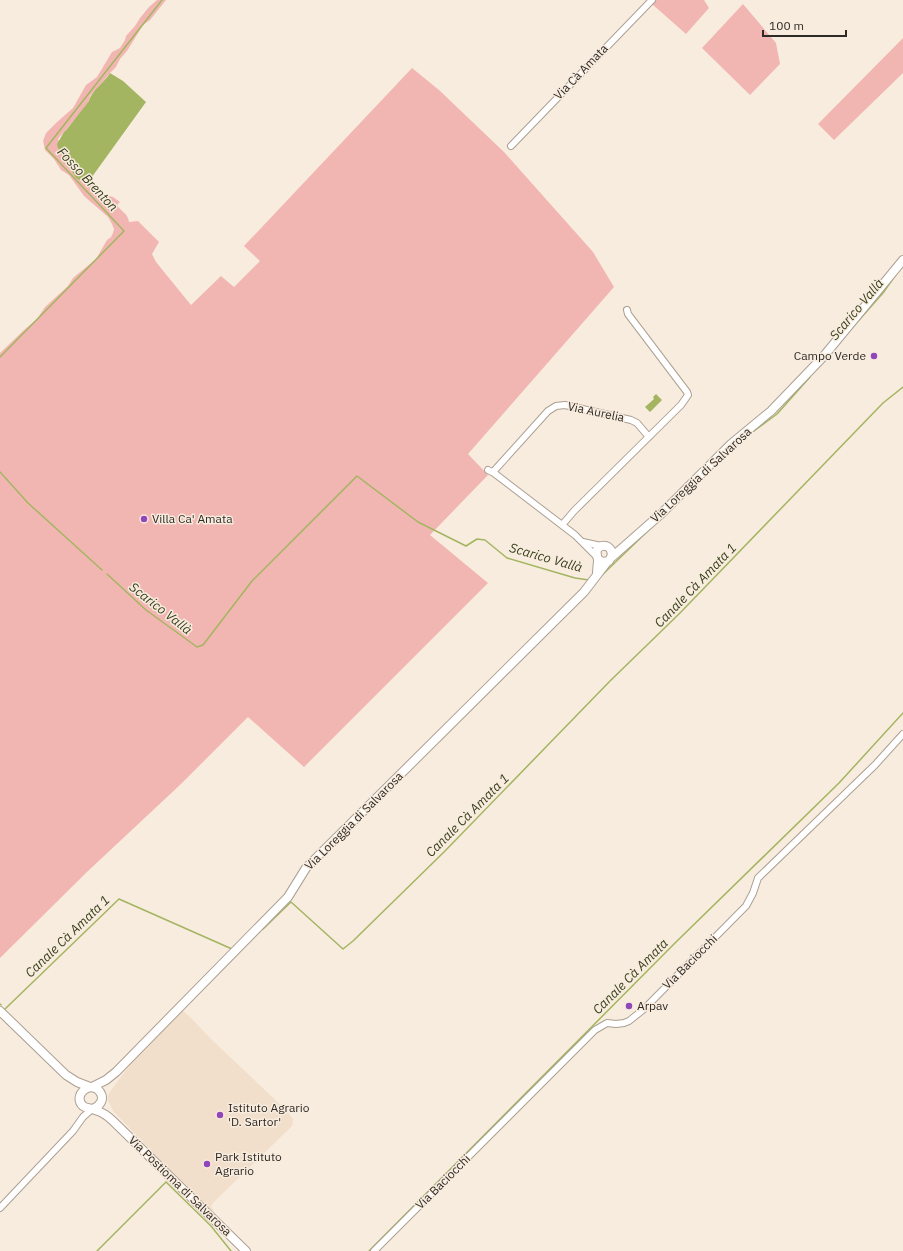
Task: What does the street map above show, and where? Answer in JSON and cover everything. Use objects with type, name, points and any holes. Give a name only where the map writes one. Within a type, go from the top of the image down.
[{"type":"street","name":"Via Cà Amata","points":[[511,146],[652,0]]},
{"type":"street","name":"Via Loreggia di Salvarosa","points":[[91,1087],[106,1080],[116,1072],[262,924],[288,897],[306,868],[584,592],[609,559],[662,513],[731,444],[771,411],[790,392],[823,357],[903,260]]},
{"type":"street","points":[[582,542],[604,546],[612,552],[609,559],[602,562],[562,525],[574,511],[682,404],[688,394],[628,314],[627,310]]},
{"type":"street","name":"Via Aurelia","points":[[562,525],[490,471],[548,411],[556,406],[567,406],[631,420],[637,423],[649,437]]},
{"type":"street","name":"Via Loreggia di Salvarosa","points":[[604,546],[629,541]]},
{"type":"street","points":[[595,577],[598,549],[604,546]]},
{"type":"street","name":"Via Baciocchi","points":[[374,1251],[595,1030],[607,1023],[616,1024],[629,1021],[644,1009],[746,906],[753,893],[758,878],[870,769],[903,734]]},
{"type":"street","points":[[0,1011],[66,1075],[77,1082],[99,1090],[102,1098],[98,1106],[92,1109],[81,1120],[73,1131],[0,1208]]},
{"type":"street","name":"Via Loreggia di Salvarosa","points":[[102,1098],[105,1088],[116,1072]]},
{"type":"street","points":[[66,1075],[80,1100],[87,1108],[92,1109]]},
{"type":"street","points":[[81,1120],[80,1100],[84,1089],[91,1087]]},
{"type":"street","name":"Via Postioma di Salvarosa","points":[[102,1098],[106,1110],[113,1120],[246,1251]]},
{"type":"street","name":"Via Postioma di Salvarosa","points":[[92,1109],[113,1120]]},
{"type":"shaded area","points":[[157,0],[166,0],[150,20],[143,25],[116,67],[90,96],[89,101],[81,112],[58,139],[80,180],[93,183],[100,194],[113,197],[120,202],[117,205],[126,215],[129,222],[138,221],[159,242],[152,254],[156,262],[191,305],[221,276],[234,287],[260,261],[244,246],[412,68],[439,90],[504,152],[593,252],[614,287],[468,454],[488,475],[430,535],[488,583],[304,767],[248,717],[181,784],[88,871],[0,958],[0,353],[37,319],[45,307],[68,286],[73,278],[96,259],[113,233],[114,229],[108,217],[84,196],[69,175],[61,170],[54,159],[45,150],[43,141],[46,133],[73,108],[86,85],[97,77],[112,52],[120,48],[126,36],[149,7]]},
{"type":"shaded area","points":[[655,0],[704,0],[709,8],[686,34],[652,4]]},
{"type":"shaded area","points":[[743,4],[776,43],[780,64],[750,95],[702,48]]},
{"type":"shaded area","points":[[903,38],[903,73],[834,140],[818,124]]},
{"type":"shaded area","points":[[181,1009],[286,1110],[293,1119],[292,1126],[213,1203],[211,1206],[214,1212],[168,1168],[113,1111],[108,1100],[108,1095],[145,1044]]},
{"type":"water","points":[[110,73],[123,81],[146,102],[89,181],[80,180],[76,178],[57,144],[64,132],[89,101],[92,94]]},
{"type":"water","points":[[656,394],[662,400],[650,412],[645,407],[654,399],[653,397]]},
{"type":"waterway","name":"Fosso Brenton","points":[[0,357],[124,231],[46,148],[162,0]]},
{"type":"waterway","name":"Scarico Vallà","points":[[845,336],[883,293],[897,273]]},
{"type":"waterway","name":"Scarico Vallà","points":[[754,431],[777,414],[810,377]]},
{"type":"waterway","name":"Canale Cà Amata 1","points":[[261,929],[263,929],[291,902],[343,949],[353,941],[445,851],[610,681],[679,614],[883,403],[903,387]]},
{"type":"waterway","name":"Scarico Vallà","points":[[722,458],[735,446]]},
{"type":"waterway","name":"Scarico Vallà","points":[[0,472],[28,503],[102,570]]},
{"type":"waterway","name":"Scarico Vallà","points":[[107,574],[146,610],[197,647],[203,645],[252,581],[357,476],[418,522],[466,546],[477,539],[485,540],[507,558],[575,578],[589,580]]},
{"type":"waterway","name":"Scarico Vallà","points":[[600,577],[654,525]]},
{"type":"waterway","name":"Canale Cà Amata","points":[[369,1251],[675,943],[839,783],[903,713]]},
{"type":"waterway","name":"Canale Cà Amata 1","points":[[5,1009],[119,899],[232,949],[233,948]]},
{"type":"waterway","name":"Canale Cà Amata","points":[[97,1251],[166,1182],[211,1226],[231,1251]]},
{"type":"place","name":"Campo Verde","points":[[874,356]]},
{"type":"place","name":"Villa Ca' Amata","points":[[144,519]]},
{"type":"place","name":"Arpav","points":[[629,1006]]},
{"type":"place","name":"Istituto Agrario 'D. Sartor'","points":[[220,1115]]},
{"type":"place","name":"Park Istituto Agrario","points":[[207,1164]]}]
